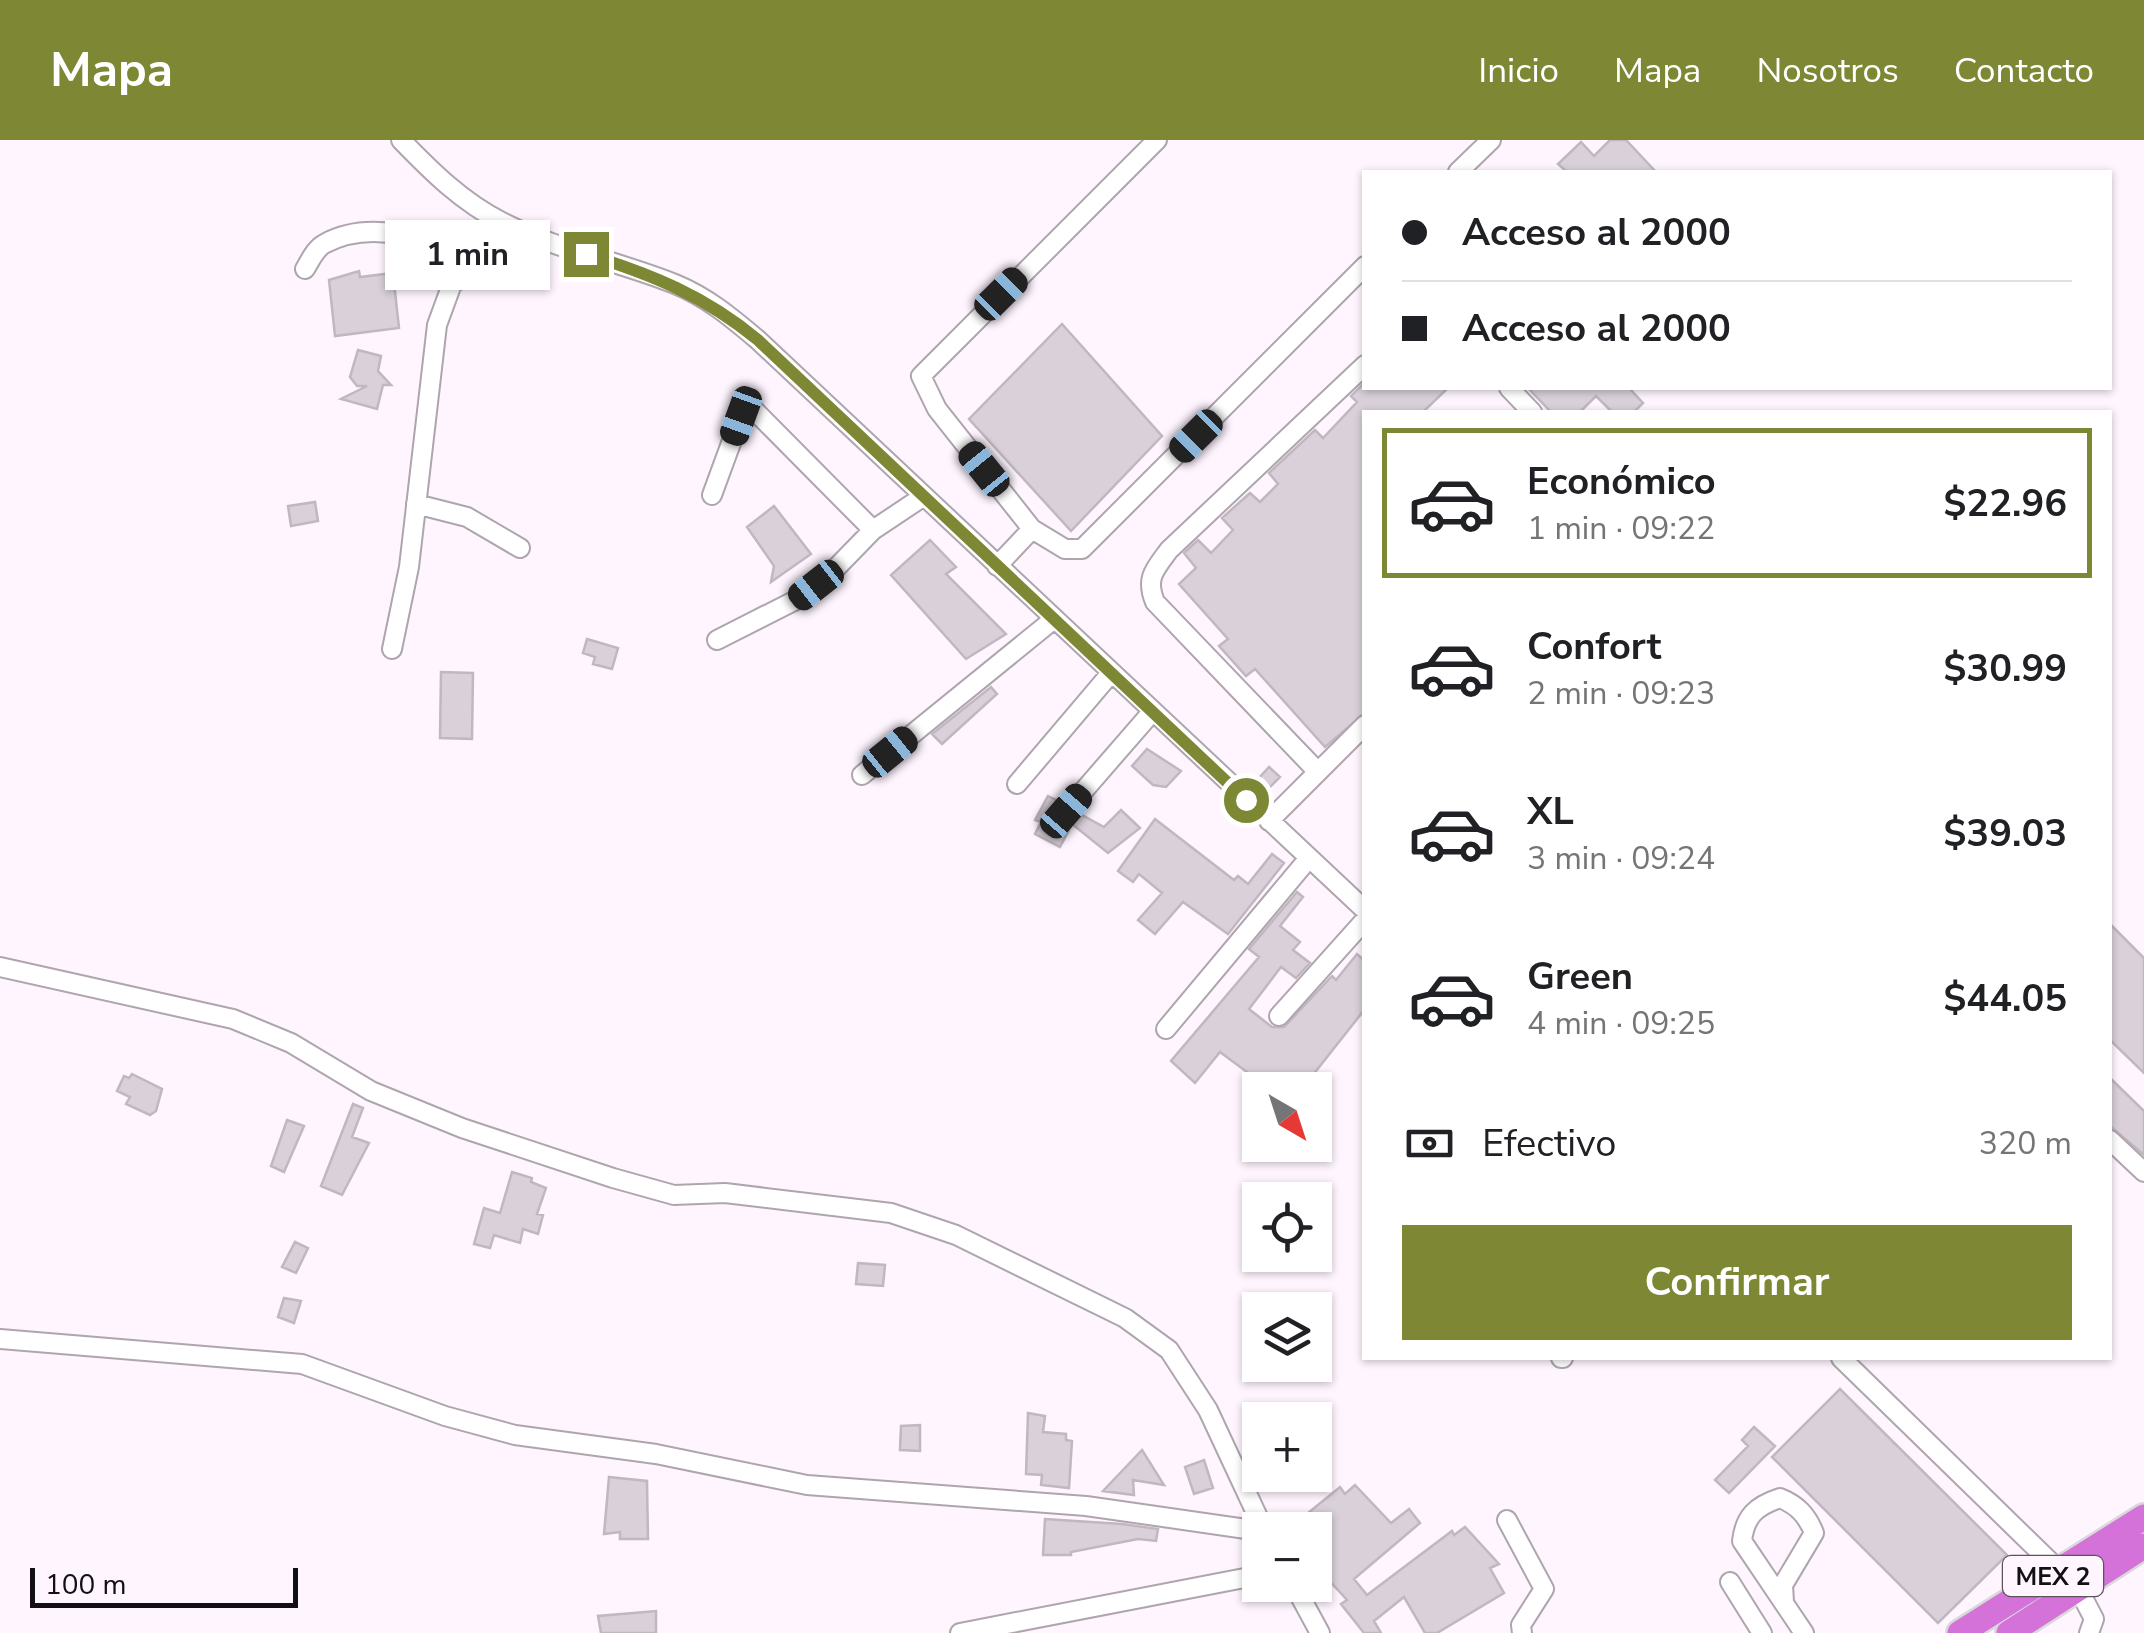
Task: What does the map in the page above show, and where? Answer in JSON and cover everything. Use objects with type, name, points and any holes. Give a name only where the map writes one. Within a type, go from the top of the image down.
[{"type":"highway","name":"MEX 2","points":[[2010,1633],[2144,1517]]},
{"type":"highway","name":"MEX 2","points":[[1960,1633],[2144,1546]]},
{"type":"street","points":[[401,140],[446,186],[500,221],[678,285],[716,306],[1362,907]]},
{"type":"street","points":[[1156,140],[920,376],[937,410],[1032,529],[1065,548],[1082,548],[1362,269]]},
{"type":"street","points":[[1460,170],[1491,140]]},
{"type":"street","points":[[305,270],[320,246],[350,234],[406,235],[454,252],[473,269]]},
{"type":"street","points":[[392,649],[416,504],[437,325],[452,284],[531,234]]},
{"type":"street","points":[[1318,772],[1155,602],[1149,587],[1151,573],[1169,550],[1362,368]]},
{"type":"street","points":[[1511,390],[1530,410]]},
{"type":"street","points":[[712,495],[741,416],[750,407],[873,530]]},
{"type":"street","points":[[718,640],[796,600],[836,570],[873,530],[924,496]]},
{"type":"street","points":[[416,504],[467,517],[520,548]]},
{"type":"street","points":[[997,566],[1032,529]]},
{"type":"street","points":[[862,775],[1054,619]]},
{"type":"street","points":[[1017,784],[1111,673]]},
{"type":"street","points":[[1066,811],[1152,712]]},
{"type":"street","points":[[1269,822],[1362,727]]},
{"type":"street","points":[[1166,1029],[1309,858]]},
{"type":"street","points":[[1279,1016],[1362,923]]},
{"type":"street","points":[[0,968],[143,995],[232,1019],[290,1042],[371,1091],[462,1128],[613,1178],[674,1195],[725,1194],[890,1213],[956,1235],[1126,1318],[1169,1350],[1208,1410],[1254,1512]]},
{"type":"street","points":[[2112,1142],[2144,1172]]},
{"type":"street","points":[[0,1338],[302,1364],[445,1416],[516,1435],[656,1454],[807,1486],[1086,1506],[1242,1528]]},
{"type":"street","points":[[1843,1360],[2071,1580],[2094,1618],[2089,1633]]},
{"type":"street","points":[[1784,1602],[1783,1585],[1814,1533],[1794,1504],[1780,1498],[1760,1504],[1744,1522],[1742,1541],[1804,1633]]},
{"type":"street","points":[[1507,1520],[1544,1589],[1521,1625],[1522,1633]]},
{"type":"street","points":[[960,1633],[1242,1578]]},
{"type":"street","points":[[1730,1582],[1762,1633]]},
{"type":"street","points":[[1303,1602],[1320,1633]]},
{"type":"building","points":[[1610,140],[1626,140],[1654,170],[1565,170],[1558,164],[1581,142],[1594,156]]},
{"type":"building","points":[[359,271],[360,277],[393,273],[399,328],[335,336],[329,280]]},
{"type":"building","points":[[1062,324],[1162,436],[1071,531],[969,419]]},
{"type":"building","points":[[358,350],[381,356],[378,371],[391,385],[383,385],[377,409],[341,399],[367,386],[357,386],[350,377]]},
{"type":"building","points":[[1362,385],[1362,390],[1446,390],[1425,410],[1362,410],[1362,716],[1325,747],[1255,669],[1246,676],[1219,646],[1228,639],[1179,584],[1196,568],[1184,553],[1198,540],[1211,553],[1233,530],[1222,518],[1250,493],[1260,502],[1278,484],[1269,473],[1315,430],[1323,438],[1357,402],[1351,396]]},
{"type":"building","points":[[1530,390],[1631,390],[1643,403],[1636,410],[1610,410],[1596,396],[1582,410],[1549,410]]},
{"type":"building","points":[[315,502],[318,521],[291,526],[288,506]]},
{"type":"building","points":[[774,506],[811,554],[771,582],[774,566],[747,527]]},
{"type":"building","points":[[930,540],[956,567],[946,574],[1006,634],[966,659],[891,575]]},
{"type":"building","points":[[587,639],[618,648],[612,669],[593,664],[595,657],[583,653]]},
{"type":"building","points":[[441,672],[473,673],[472,739],[440,738]]},
{"type":"building","points":[[991,687],[997,694],[942,744],[932,734]]},
{"type":"building","points":[[1147,749],[1181,771],[1166,787],[1153,785],[1132,766]]},
{"type":"building","points":[[1269,767],[1280,777],[1268,789],[1258,779]]},
{"type":"building","points":[[1048,796],[1058,801],[1054,814],[1063,823],[1080,814],[1104,827],[1121,810],[1140,828],[1108,853],[1072,824],[1060,847],[1035,834],[1041,822],[1035,820]]},
{"type":"building","points":[[1155,819],[1234,880],[1238,876],[1248,884],[1272,854],[1284,863],[1228,934],[1183,902],[1155,934],[1138,920],[1162,893],[1139,874],[1133,882],[1118,871]]},
{"type":"building","points":[[1297,892],[1303,897],[1280,926],[1300,942],[1293,950],[1310,963],[1296,978],[1281,967],[1249,1009],[1272,1027],[1284,1027],[1332,976],[1336,980],[1357,954],[1362,958],[1362,1013],[1315,1072],[1247,1072],[1220,1052],[1195,1083],[1171,1061],[1259,957],[1249,949]]},
{"type":"building","points":[[2112,926],[2144,958],[2144,1073],[2112,1042]]},
{"type":"building","points":[[132,1074],[162,1089],[156,1111],[150,1115],[126,1104],[130,1097],[117,1091],[124,1076],[129,1078]]},
{"type":"building","points":[[2112,1080],[2144,1111],[2144,1155],[2112,1128]]},
{"type":"building","points":[[353,1104],[363,1108],[352,1137],[369,1143],[342,1195],[321,1186]]},
{"type":"building","points":[[287,1120],[304,1126],[284,1172],[271,1166]]},
{"type":"building","points":[[512,1172],[532,1178],[531,1182],[546,1188],[537,1214],[543,1215],[538,1234],[523,1229],[520,1243],[494,1235],[490,1248],[474,1244],[484,1208],[500,1213]]},
{"type":"building","points":[[295,1242],[308,1248],[296,1273],[282,1267]]},
{"type":"building","points":[[858,1263],[885,1265],[883,1286],[856,1284]]},
{"type":"building","points":[[284,1298],[301,1301],[294,1323],[278,1317]]},
{"type":"building","points":[[1840,1389],[2007,1555],[1938,1623],[1772,1457]]},
{"type":"building","points":[[1028,1413],[1045,1416],[1043,1432],[1066,1434],[1066,1440],[1072,1441],[1069,1488],[1041,1485],[1042,1475],[1026,1474]]},
{"type":"building","points":[[920,1425],[920,1451],[900,1450],[901,1426]]},
{"type":"building","points":[[1754,1427],[1775,1446],[1729,1493],[1715,1480],[1748,1446],[1742,1440]]},
{"type":"building","points":[[1142,1450],[1164,1485],[1133,1480],[1134,1495],[1103,1491]]},
{"type":"building","points":[[1204,1460],[1213,1488],[1194,1494],[1185,1467]]},
{"type":"building","points":[[609,1477],[647,1481],[648,1539],[620,1539],[620,1532],[604,1534]]},
{"type":"building","points":[[1355,1485],[1391,1523],[1409,1509],[1420,1523],[1354,1579],[1367,1595],[1452,1531],[1454,1535],[1465,1527],[1499,1564],[1490,1568],[1504,1593],[1437,1633],[1425,1633],[1404,1597],[1374,1621],[1381,1633],[1364,1633],[1341,1604],[1347,1600],[1332,1584],[1332,1512],[1309,1512],[1340,1487],[1345,1494]]},
{"type":"building","points":[[1045,1519],[1158,1529],[1156,1541],[1138,1539],[1071,1555],[1043,1555]]},
{"type":"building","points":[[656,1611],[656,1633],[601,1633],[598,1616]]},
{"type":"route","points":[[586,254],[678,285],[716,306],[758,340],[1246,800]]}]
